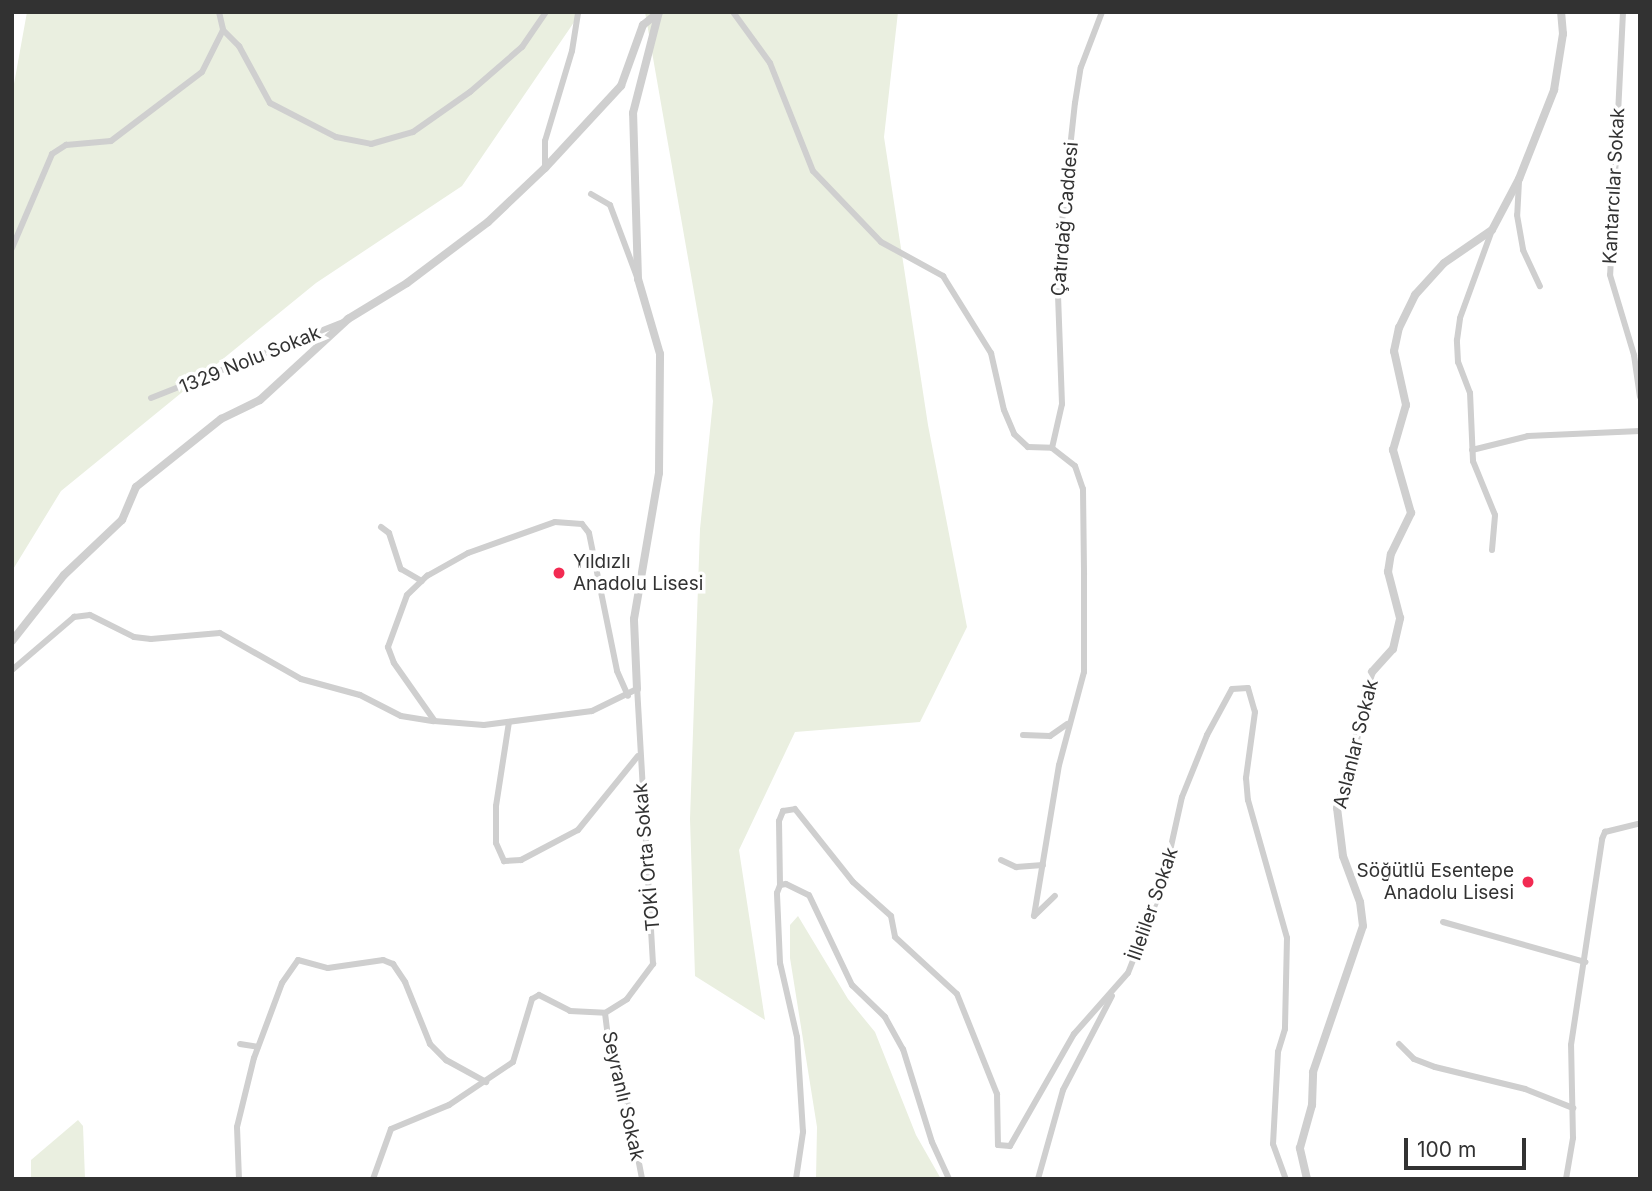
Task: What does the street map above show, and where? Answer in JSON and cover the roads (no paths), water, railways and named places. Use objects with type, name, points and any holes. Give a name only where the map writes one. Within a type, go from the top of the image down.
[{"type":"street","points":[[219,12],[223,30],[239,47],[270,103],[336,137],[371,144],[413,132],[470,92],[522,47],[546,12]]},
{"type":"street","points":[[545,168],[545,141],[572,51],[578,12]]},
{"type":"street","points":[[12,641],[64,575],[122,520],[136,487],[221,419],[260,400],[348,319],[407,283],[488,222],[545,168],[621,86],[643,25],[659,12]]},
{"type":"street","points":[[638,279],[633,113],[659,12]]},
{"type":"street","points":[[733,12],[770,63],[813,170],[881,242],[943,276],[991,354],[1003,410],[1014,434],[1028,447],[1052,448],[1075,466],[1083,489],[1084,673],[1068,722],[1034,916],[1055,897]]},
{"type":"street","name":"Çatırdağ Caddesi","points":[[1052,448],[1062,381],[1057,268],[1075,103],[1082,67],[1102,12]]},
{"type":"street","points":[[1492,550],[1495,515],[1472,450],[1470,393],[1458,362],[1457,329],[1492,230],[1519,179],[1554,90],[1563,34],[1561,12]]},
{"type":"street","name":"Kantarcılar Sokak","points":[[1623,12],[1610,275],[1634,355],[1640,397]]},
{"type":"street","points":[[12,248],[52,154],[66,145],[111,141],[202,72],[223,30]]},
{"type":"street","points":[[1519,179],[1517,215],[1523,250],[1540,286]]},
{"type":"street","points":[[12,670],[74,618],[90,615],[134,637],[151,639],[220,633],[246,644],[301,679],[360,695],[401,716],[484,726],[592,711],[628,696],[637,689],[634,619],[659,473],[660,354],[638,279],[610,205],[591,194]]},
{"type":"street","name":"Aslanlar Sokak","points":[[1307,1179],[1301,1137],[1312,1105],[1313,1072],[1363,926],[1360,902],[1343,856],[1337,808],[1353,757],[1366,690],[1372,673],[1393,649],[1401,618],[1388,572],[1391,554],[1411,513],[1393,450],[1406,404],[1394,351],[1398,328],[1415,295],[1444,263],[1492,230]]},
{"type":"street","name":"1329 Nolu Sokak","points":[[151,398],[348,319]]},
{"type":"street","points":[[1472,450],[1528,436],[1640,431]]},
{"type":"street","points":[[434,720],[394,663],[388,647],[407,595],[422,581],[493,543],[555,522],[582,524],[589,533],[617,671],[628,696]]},
{"type":"street","points":[[381,527],[389,533],[401,569],[422,581]]},
{"type":"street","name":"İlleliler Sokak","points":[[780,885],[779,821],[783,811],[794,809],[853,882],[891,916],[895,937],[957,994],[997,1094],[998,1145],[1003,1148],[1010,1146],[1074,1034],[1115,991],[1128,973],[1154,910],[1175,842],[1182,797],[1207,735],[1232,689],[1248,688],[1255,712],[1246,778],[1248,800],[1287,937],[1285,1029],[1278,1052],[1273,1144],[1286,1179]]},
{"type":"street","name":"TOKİ Orta Sokak","points":[[605,1013],[626,999],[653,964],[655,950],[638,755],[637,689]]},
{"type":"street","points":[[509,722],[496,806],[496,844],[504,861],[521,860],[578,830],[638,755]]},
{"type":"street","points":[[1023,735],[1050,736],[1068,722]]},
{"type":"street","points":[[1566,1179],[1573,1108],[1570,1059],[1602,839],[1605,832],[1640,823]]},
{"type":"street","points":[[1001,860],[1016,867],[1044,866]]},
{"type":"street","points":[[796,1179],[803,1132],[797,1037],[780,963],[780,885],[795,886],[809,895],[852,985],[885,1017],[904,1049],[932,1142],[949,1179]]},
{"type":"street","points":[[1443,922],[1585,962]]},
{"type":"street","points":[[239,1179],[237,1127],[258,1047],[291,964],[298,960],[328,968],[349,968],[383,960],[400,972],[424,1035],[437,1052],[486,1082]]},
{"type":"street","points":[[1038,1179],[1063,1090],[1115,991]]},
{"type":"street","points":[[373,1179],[391,1129],[449,1105],[513,1062],[532,999],[539,995],[570,1011],[605,1013]]},
{"type":"street","name":"Seyranlı Sokak","points":[[605,1013],[609,1048],[623,1080],[642,1179]]},
{"type":"street","points":[[240,1044],[258,1047]]},
{"type":"street","points":[[1399,1044],[1424,1063],[1525,1089],[1573,1108]]},
{"type":"place","name":"Yıldızlı Anadolu Lisesi","points":[[559,573]]},
{"type":"place","name":"Söğütlü Esentepe Anadolu Lisesi","points":[[1528,882]]}]
